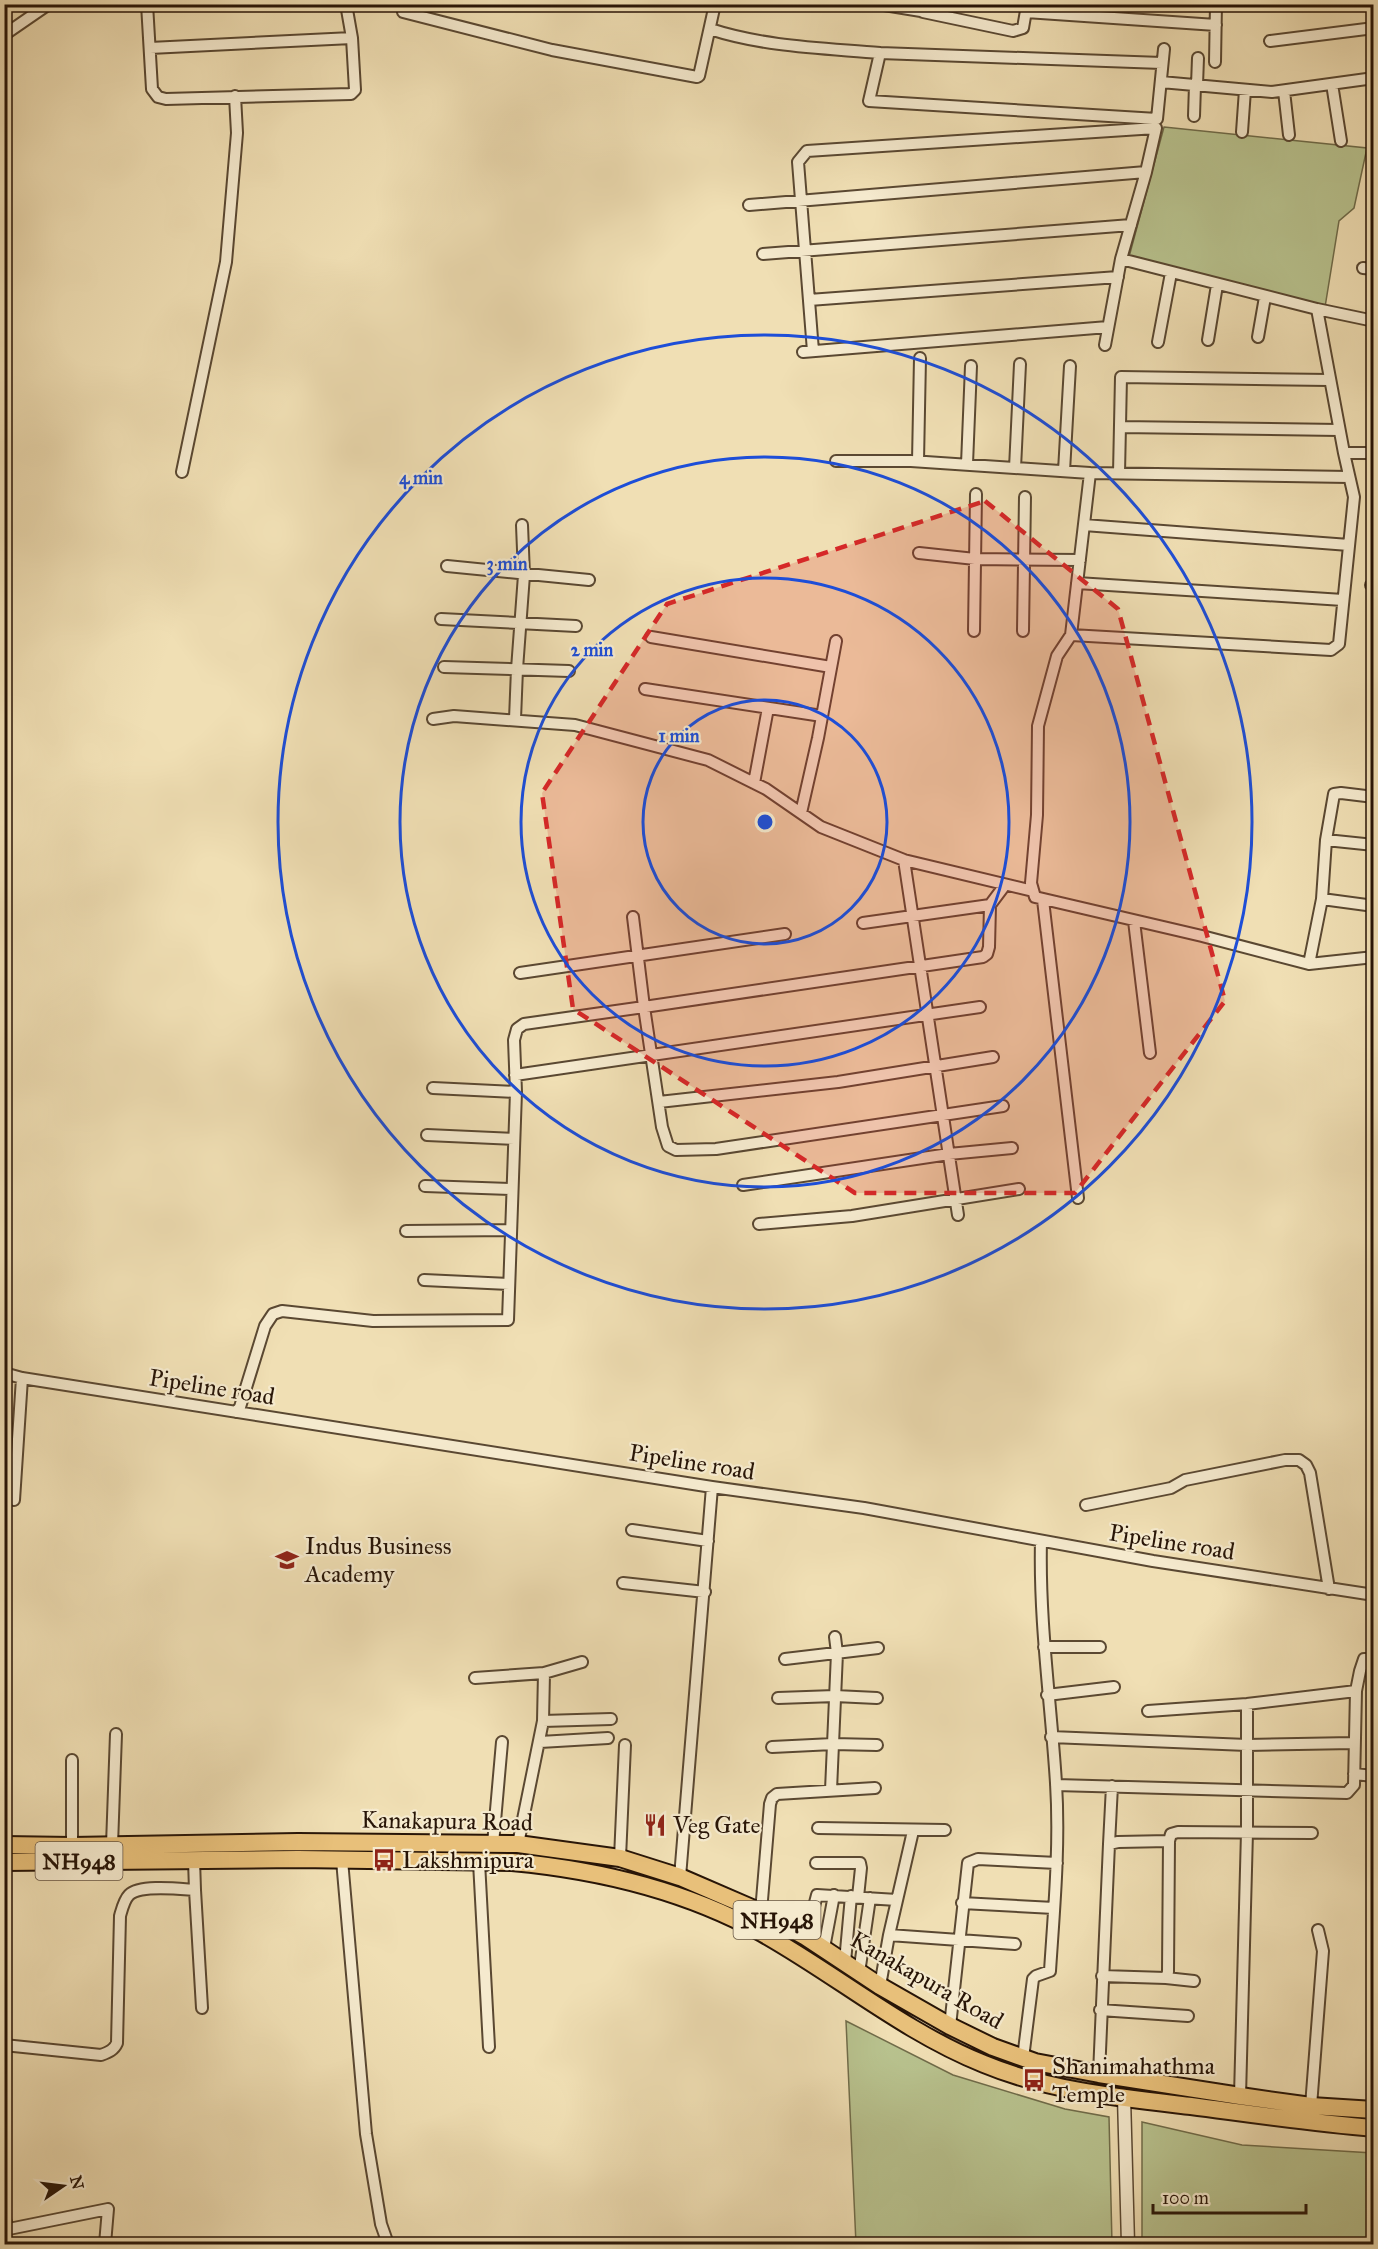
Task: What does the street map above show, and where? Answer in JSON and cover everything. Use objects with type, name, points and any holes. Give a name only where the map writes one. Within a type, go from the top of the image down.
[{"type":"highway","name":"Kanakapura Road","points":[[4,1862],[289,1842],[518,1844],[620,1858],[680,1877],[761,1911],[914,2006],[950,2026],[1023,2058],[1099,2074],[1240,2096],[1311,2106],[1374,2110]]},
{"type":"highway","name":"Kanakapura Road","points":[[4,1845],[112,1845],[194,1860],[512,1862],[544,1864],[619,1878],[682,1897],[761,1932],[905,2023],[943,2045],[985,2065],[1034,2080],[1124,2097],[1310,2122],[1374,2128]]},
{"type":"highway","points":[[905,2023],[914,2006]]},
{"type":"street","points":[[4,35],[49,4]]},
{"type":"street","points":[[147,4],[152,89],[158,97],[166,99],[351,94],[355,90],[352,38],[346,4]]},
{"type":"street","points":[[403,12],[552,50],[697,77],[715,4]]},
{"type":"street","points":[[878,4],[920,8],[1013,31],[1023,28],[1027,8],[1216,25]]},
{"type":"street","points":[[1215,62],[1216,4]]},
{"type":"street","points":[[1270,41],[1374,28]]},
{"type":"street","points":[[710,29],[738,39],[880,53],[1162,63]]},
{"type":"street","points":[[150,48],[352,38]]},
{"type":"street","points":[[880,53],[868,101],[1157,119],[1164,49]]},
{"type":"street","points":[[1194,116],[1198,58]]},
{"type":"street","points":[[1161,82],[1272,92],[1374,78]]},
{"type":"street","points":[[1332,84],[1341,141]]},
{"type":"street","points":[[1242,132],[1245,90]]},
{"type":"street","points":[[1284,91],[1289,135]]},
{"type":"street","points":[[182,472],[226,262],[237,133],[235,96]]},
{"type":"street","points":[[1105,345],[1121,259],[1156,128],[807,151],[798,162],[809,300],[808,351],[1108,327]]},
{"type":"street","points":[[749,206],[1146,172]]},
{"type":"street","points":[[763,254],[1131,225]]},
{"type":"street","points":[[1121,259],[1265,297],[1374,321]]},
{"type":"street","points":[[1158,342],[1171,273]]},
{"type":"street","points":[[809,300],[1118,277]]},
{"type":"street","points":[[1208,340],[1217,285]]},
{"type":"street","points":[[1258,337],[1265,297]]},
{"type":"street","points":[[1071,635],[1331,650],[1339,644],[1354,497],[1329,380],[1317,309]]},
{"type":"street","points":[[918,461],[920,358]]},
{"type":"street","points":[[1015,468],[1020,364]]},
{"type":"street","points":[[967,464],[971,366]]},
{"type":"street","points":[[1064,471],[1070,366]]},
{"type":"street","points":[[1119,473],[1121,377],[1329,380]]},
{"type":"street","points":[[1120,427],[1339,430]]},
{"type":"street","points":[[1344,453],[1374,453]]},
{"type":"street","points":[[836,461],[918,461],[1090,473],[1349,477]]},
{"type":"street","points":[[1090,473],[1071,635],[1058,656],[1038,726],[1036,815],[1031,883],[1035,897],[1309,964],[1374,957]]},
{"type":"street","points":[[974,631],[976,494]]},
{"type":"street","points":[[1023,631],[1025,497]]},
{"type":"street","points":[[515,719],[524,575],[522,525]]},
{"type":"street","points":[[1084,525],[1349,544]]},
{"type":"street","points":[[919,553],[975,558],[1080,560]]},
{"type":"street","points":[[447,566],[589,580]]},
{"type":"street","points":[[1077,583],[1343,600]]},
{"type":"street","points":[[441,619],[520,625],[576,626]]},
{"type":"street","points":[[651,637],[831,667]]},
{"type":"street","points":[[801,813],[836,641]]},
{"type":"street","points":[[444,667],[569,671]]},
{"type":"street","points":[[645,689],[822,716]]},
{"type":"street","points":[[754,783],[768,708]]},
{"type":"street","points":[[433,719],[454,716],[575,725],[708,760],[754,783],[821,827],[904,860],[1033,891]]},
{"type":"street","points":[[1309,964],[1322,899],[1326,840],[1334,794],[1374,798]]},
{"type":"street","points":[[1326,840],[1374,844]]},
{"type":"street","points":[[904,860],[958,1215]]},
{"type":"street","points":[[236,1412],[240,1407],[265,1326],[273,1314],[282,1311],[373,1321],[508,1320],[516,1092],[514,1040],[518,1029],[524,1024],[983,957],[987,954],[989,947],[990,905],[1005,885]]},
{"type":"street","points":[[1322,899],[1374,906]]},
{"type":"street","points":[[1043,900],[1078,1198]]},
{"type":"street","points":[[863,923],[990,905]]},
{"type":"street","points":[[633,917],[662,1126],[668,1146],[676,1150],[716,1149],[1003,1106]]},
{"type":"street","points":[[1134,921],[1150,1053]]},
{"type":"street","points":[[520,973],[784,934]]},
{"type":"street","points":[[515,1075],[980,1007]]},
{"type":"street","points":[[659,1102],[838,1082],[993,1057]]},
{"type":"street","points":[[433,1088],[516,1092]]},
{"type":"street","points":[[428,1136],[514,1139]]},
{"type":"street","points":[[743,1185],[949,1154],[1012,1148]]},
{"type":"street","points":[[425,1186],[512,1189]]},
{"type":"street","points":[[759,1224],[852,1216],[1019,1189]]},
{"type":"street","points":[[406,1231],[511,1230]]},
{"type":"street","points":[[424,1280],[509,1284]]},
{"type":"street","name":"Pipeline road","points":[[4,1373],[22,1378],[712,1487],[864,1508],[1153,1561],[1374,1595]]},
{"type":"street","points":[[14,1500],[22,1378]]},
{"type":"street","points":[[1086,1505],[1171,1488],[1185,1480],[1286,1460],[1299,1460],[1306,1465],[1310,1473],[1329,1589]]},
{"type":"street","points":[[680,1877],[712,1487]]},
{"type":"street","points":[[632,1530],[708,1541]]},
{"type":"street","points":[[1023,2058],[1033,1980],[1036,1976],[1050,1971],[1057,1863],[1056,1785],[1044,1647],[1041,1541]]},
{"type":"street","points":[[623,1583],[705,1592]]},
{"type":"street","points":[[831,1790],[837,1653],[835,1637]]},
{"type":"street","points":[[1044,1647],[1100,1647]]},
{"type":"street","points":[[785,1659],[878,1648]]},
{"type":"street","points":[[1056,1785],[1347,1793],[1354,1785],[1353,1743],[1359,1671],[1364,1659],[1374,1659]]},
{"type":"street","points":[[475,1678],[544,1673],[582,1662]]},
{"type":"street","points":[[518,1844],[540,1742],[544,1673]]},
{"type":"street","points":[[1047,1695],[1114,1687]]},
{"type":"street","points":[[1148,1711],[1247,1704],[1356,1691]]},
{"type":"street","points":[[778,1698],[835,1696],[877,1698]]},
{"type":"street","points":[[1240,2096],[1247,1832],[1247,1704]]},
{"type":"street","points":[[543,1721],[611,1719]]},
{"type":"street","points":[[112,1845],[116,1734]]},
{"type":"street","points":[[1051,1737],[1247,1745],[1353,1743]]},
{"type":"street","points":[[540,1742],[608,1738]]},
{"type":"street","points":[[493,1844],[502,1742]]},
{"type":"street","points":[[772,1747],[833,1744],[878,1745]]},
{"type":"street","points":[[620,1858],[625,1745]]},
{"type":"street","points":[[72,1760],[72,1846]]},
{"type":"street","points":[[1354,1774],[1374,1776]]},
{"type":"street","points":[[1099,2074],[1100,2010],[1112,1786]]},
{"type":"street","points":[[761,1911],[772,1798],[777,1794],[875,1788]]},
{"type":"street","points":[[818,1828],[945,1830]]},
{"type":"street","points":[[880,1986],[889,1935],[913,1831]]},
{"type":"street","points":[[1166,1978],[1171,1834],[1178,1832],[1312,1833]]},
{"type":"street","points":[[1109,1844],[1169,1841]]},
{"type":"street","points":[[194,1860],[202,2008]]},
{"type":"street","points":[[342,1860],[366,2134],[380,2215],[388,2244]]},
{"type":"street","points":[[950,2026],[968,1863],[978,1860],[1057,1863]]},
{"type":"street","points":[[479,1862],[489,2047]]},
{"type":"street","points":[[816,1863],[860,1863],[845,1962]]},
{"type":"street","points":[[4,2045],[101,2055],[110,2052],[117,2043],[122,1905],[129,1895],[138,1889],[195,1890]]},
{"type":"street","points":[[806,1937],[817,1895],[897,1900]]},
{"type":"street","points":[[824,1948],[834,1895]]},
{"type":"street","points":[[859,1973],[870,1898]]},
{"type":"street","points":[[962,1903],[1054,1908]]},
{"type":"street","points":[[1311,2106],[1323,1951],[1318,1930]]},
{"type":"street","points":[[889,1935],[1015,1944]]},
{"type":"street","points":[[1102,1976],[1194,1981]]},
{"type":"street","points":[[1100,2010],[1188,2016]]},
{"type":"street","points":[[1124,2097],[1128,2244]]},
{"type":"street","points":[[4,2216],[6,2230],[108,2209],[105,2244]]},
{"type":"highlighted area","points":[[985,501],[1118,609],[1225,1001],[1075,1193],[855,1193],[573,1009],[542,793],[667,604]]},
{"type":"green space","points":[[1164,127],[1367,148],[1354,208],[1339,221],[1325,307],[1129,257]]},
{"type":"green space","points":[[846,2021],[953,2075],[1065,2109],[1109,2117],[1112,2244],[856,2244]]},
{"type":"green space","points":[[1142,2122],[1242,2145],[1373,2153],[1373,2244],[1142,2244]]},
{"type":"place","name":"Indus Business Academy","points":[[287,1560]]},
{"type":"place","name":"Veg Gate","points":[[655,1825]]},
{"type":"place","name":"Lakshmipura","points":[[384,1860]]},
{"type":"place","name":"Shanimahathma Temple","points":[[1034,2080]]}]
